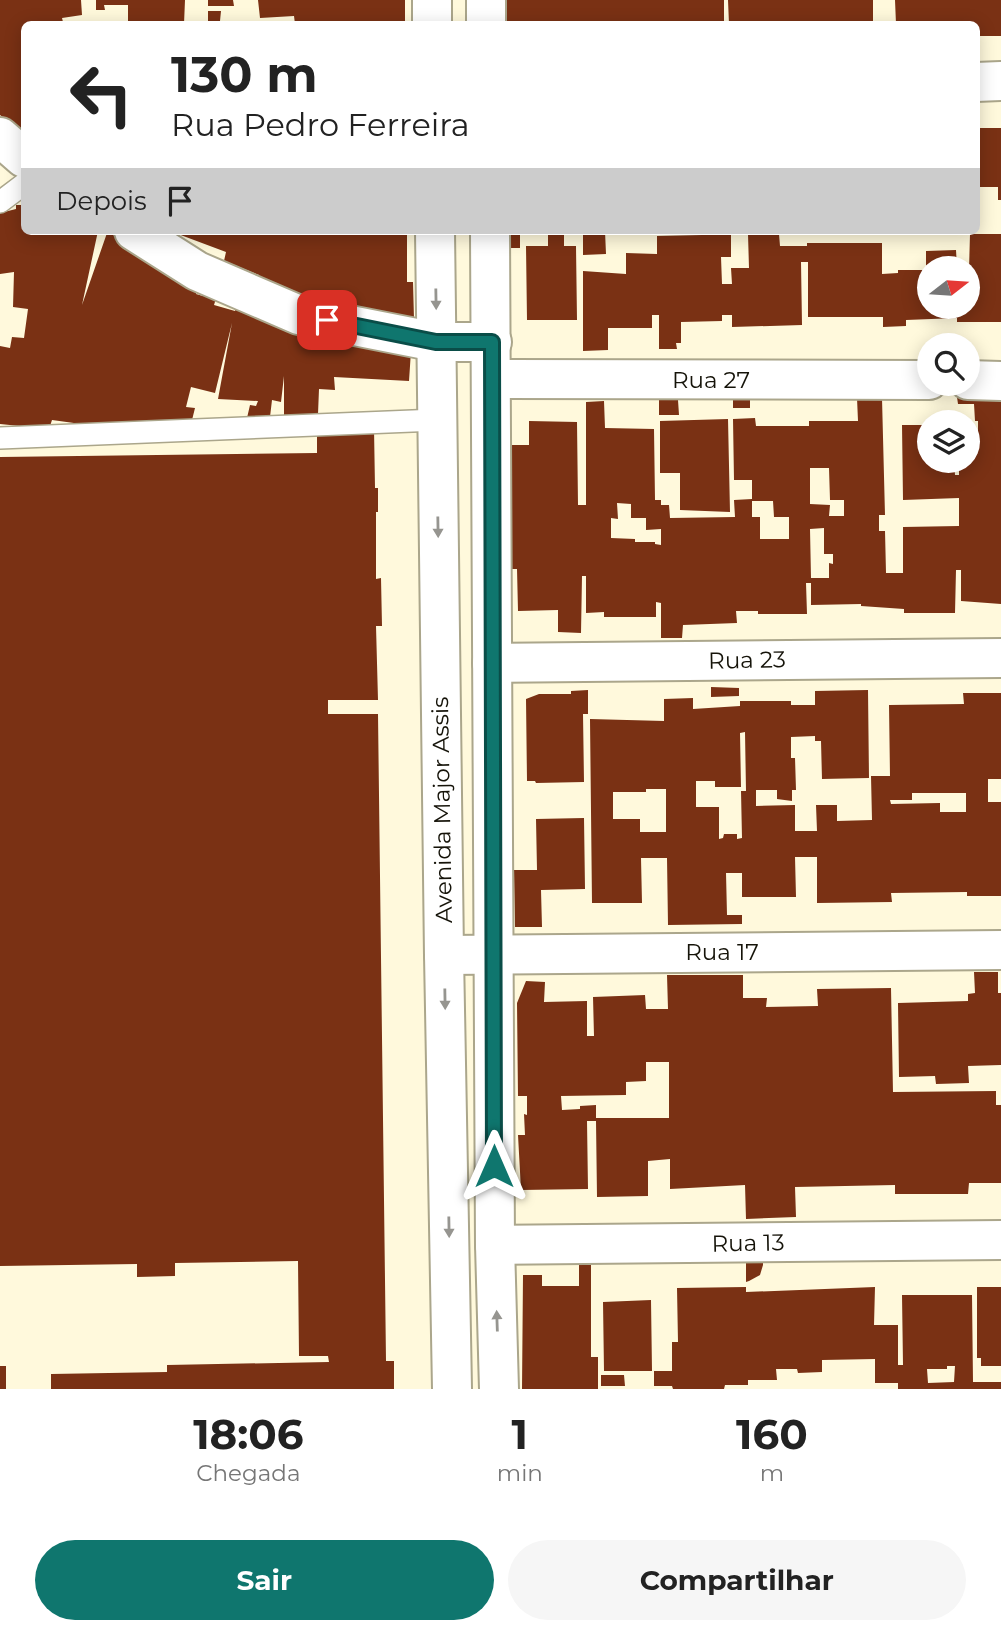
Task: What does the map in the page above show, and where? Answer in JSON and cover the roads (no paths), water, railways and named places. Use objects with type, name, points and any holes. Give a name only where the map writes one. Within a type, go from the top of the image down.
[{"type":"street","points":[[432,0],[432,21]]},
{"type":"street","points":[[486,0],[486,21]]},
{"type":"street","points":[[980,82],[1001,81]]},
{"type":"street","points":[[0,138],[21,156]]},
{"type":"street","name":"Rua 27","points":[[140,235],[197,271],[299,315],[436,342],[492,361],[917,379]]},
{"type":"street","name":"Avenida Major Assis","points":[[435,235],[452,1389]]},
{"type":"street","points":[[490,235],[495,1245],[499,1389]]},
{"type":"street","points":[[980,380],[1001,381]]},
{"type":"street","name":"Rua 23","points":[[492,663],[1001,657]]},
{"type":"street","name":"Rua 17","points":[[444,955],[1001,950]]},
{"type":"street","name":"Rua 13","points":[[495,1245],[1001,1240]]},
{"type":"lane","points":[[0,202],[21,186]]},
{"type":"lane","points":[[0,438],[437,419]]}]
